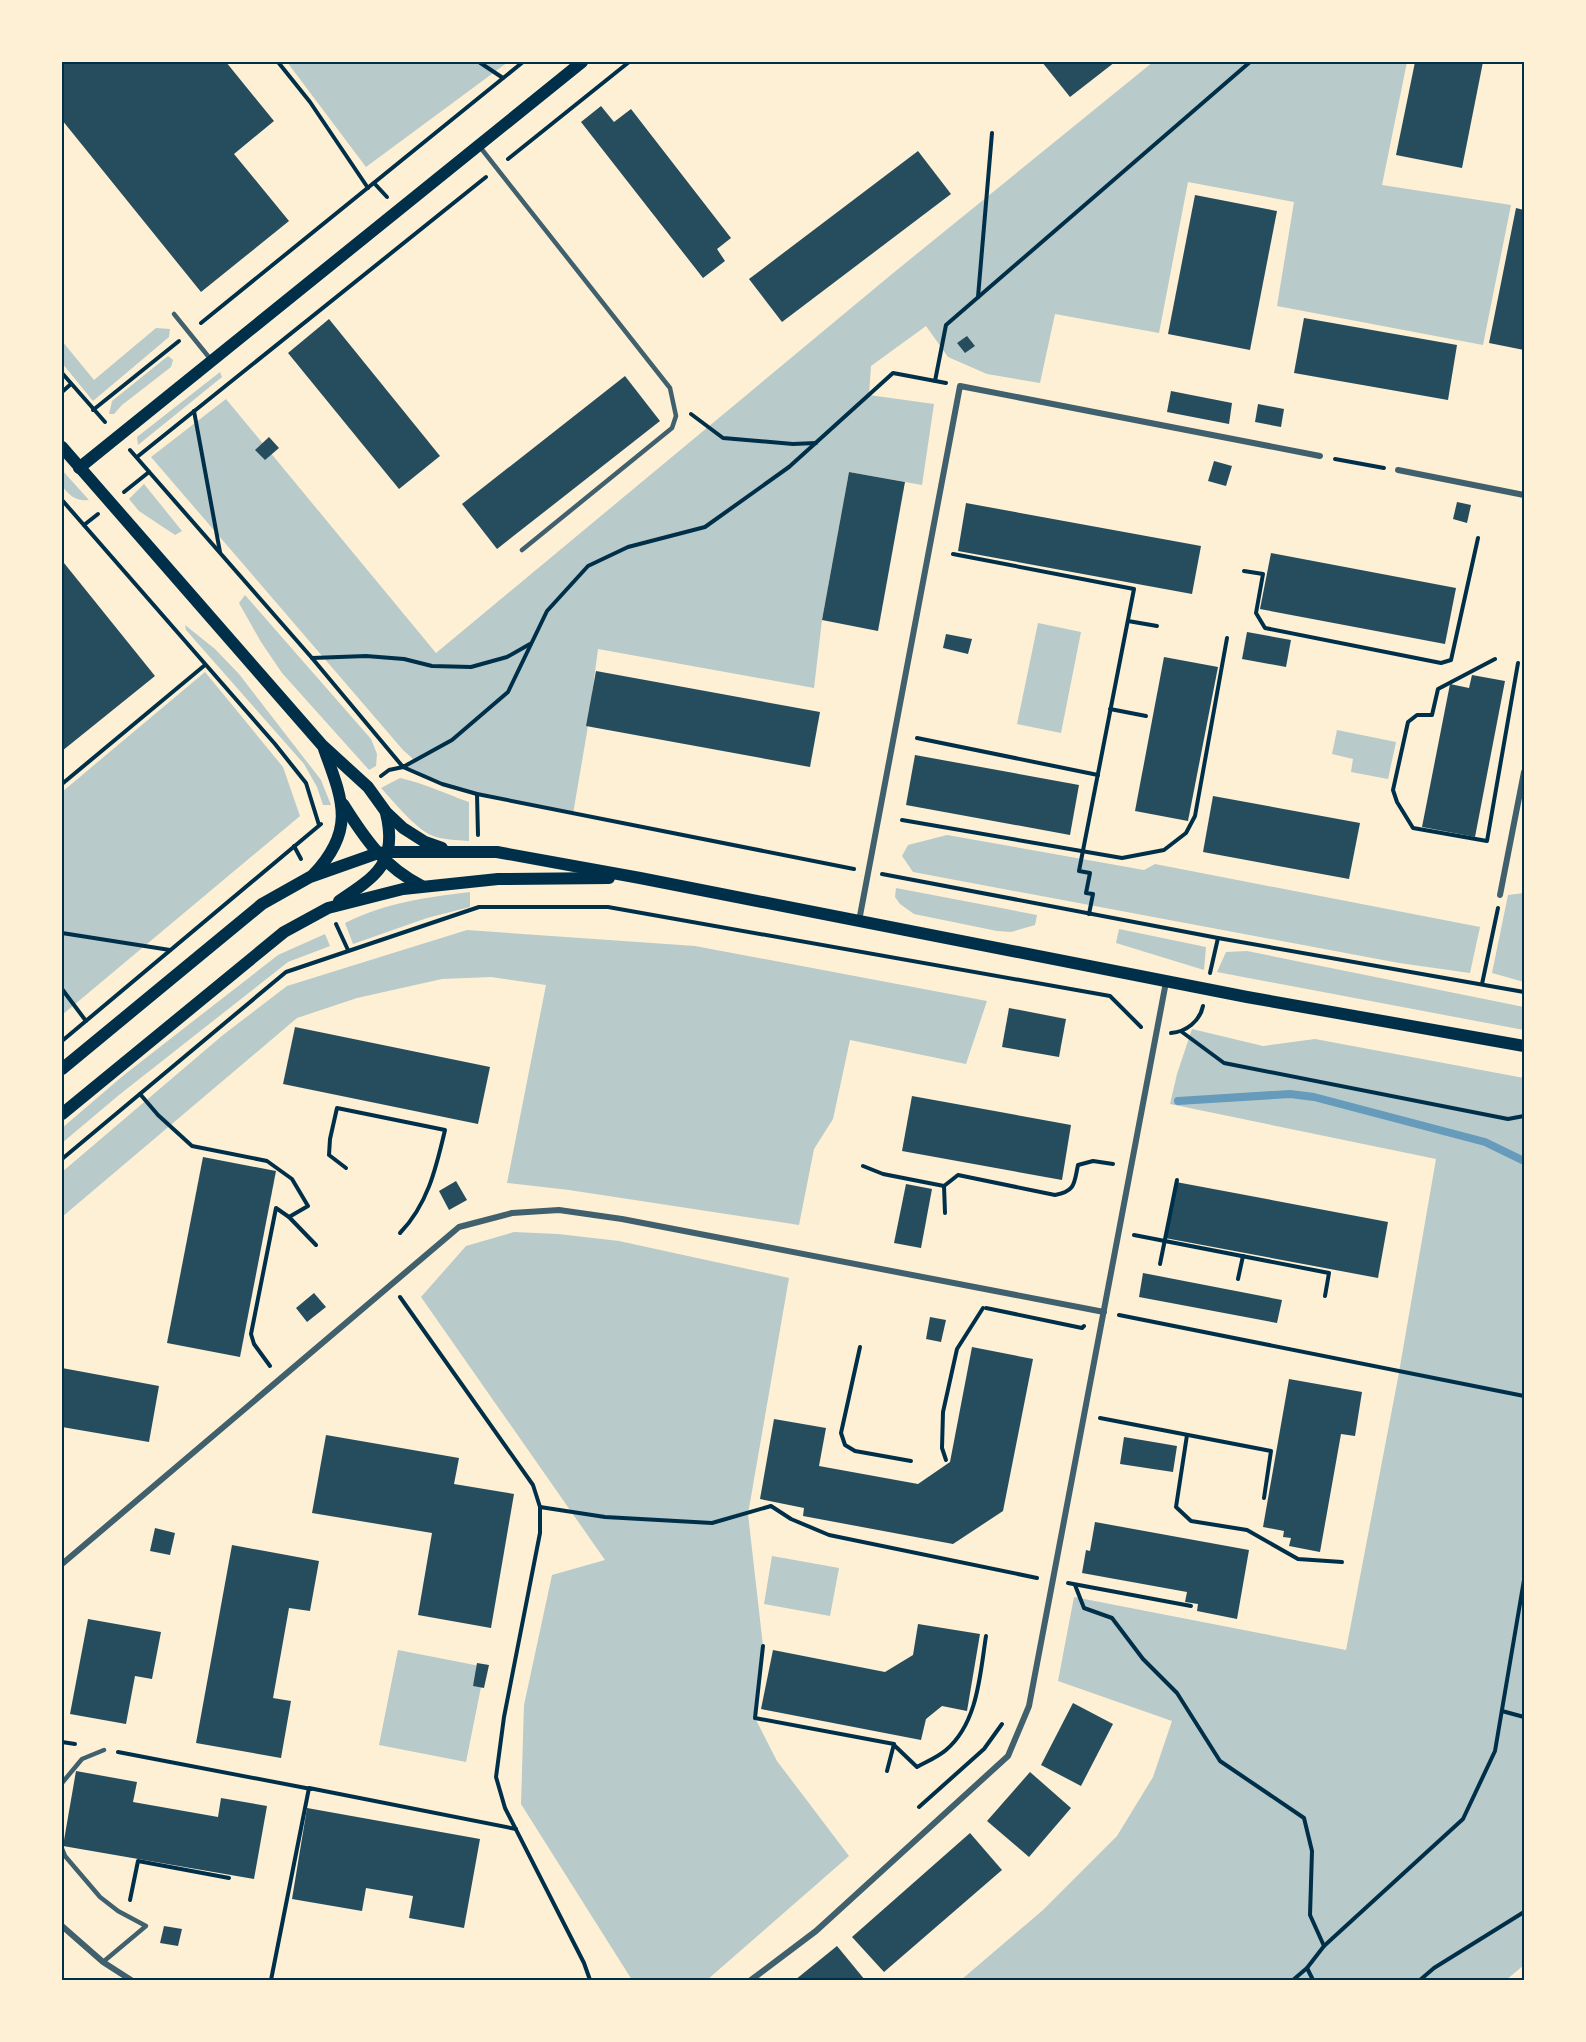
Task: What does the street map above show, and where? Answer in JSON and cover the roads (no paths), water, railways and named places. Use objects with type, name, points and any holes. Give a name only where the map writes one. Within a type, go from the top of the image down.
[{"type":"main road","points":[[79,468],[582,62]]},
{"type":"main road","points":[[62,447],[322,745],[368,787],[386,812],[403,828],[425,843],[454,851]]},
{"type":"main road","points":[[322,745],[343,804],[366,839],[408,879],[423,886]]},
{"type":"main road","points":[[310,878],[328,860],[338,840],[343,804]]},
{"type":"main road","points":[[62,1114],[284,932],[328,908],[358,888],[384,856],[391,834],[386,812]]},
{"type":"main road","points":[[62,1069],[262,904],[310,878],[384,856],[454,851],[497,852],[640,878],[1207,989],[1524,1046]]},
{"type":"main road","points":[[328,908],[423,886],[498,879],[640,878]]},
{"type":"street","points":[[859,921],[960,386],[1320,456]]},
{"type":"street","points":[[1398,470],[1524,495]]},
{"type":"street","points":[[1500,896],[1524,772]]},
{"type":"street","points":[[751,1980],[816,1931],[1008,1756],[1029,1706],[1166,981]]},
{"type":"street","points":[[62,1564],[459,1227],[512,1213],[559,1210],[622,1219],[1104,1312]]},
{"type":"street","points":[[62,1926],[103,1962],[131,1980]]},
{"type":"lane","points":[[478,145],[670,387],[676,416],[672,428],[522,549]]},
{"type":"lane","points":[[174,314],[212,361]]},
{"type":"lane","points":[[62,1783],[82,1759],[104,1750]]},
{"type":"lane","points":[[62,1850],[100,1897],[146,1926],[103,1962]]},
{"type":"waterway","points":[[1178,1101],[1290,1094],[1314,1097],[1485,1142],[1524,1161]]}]
